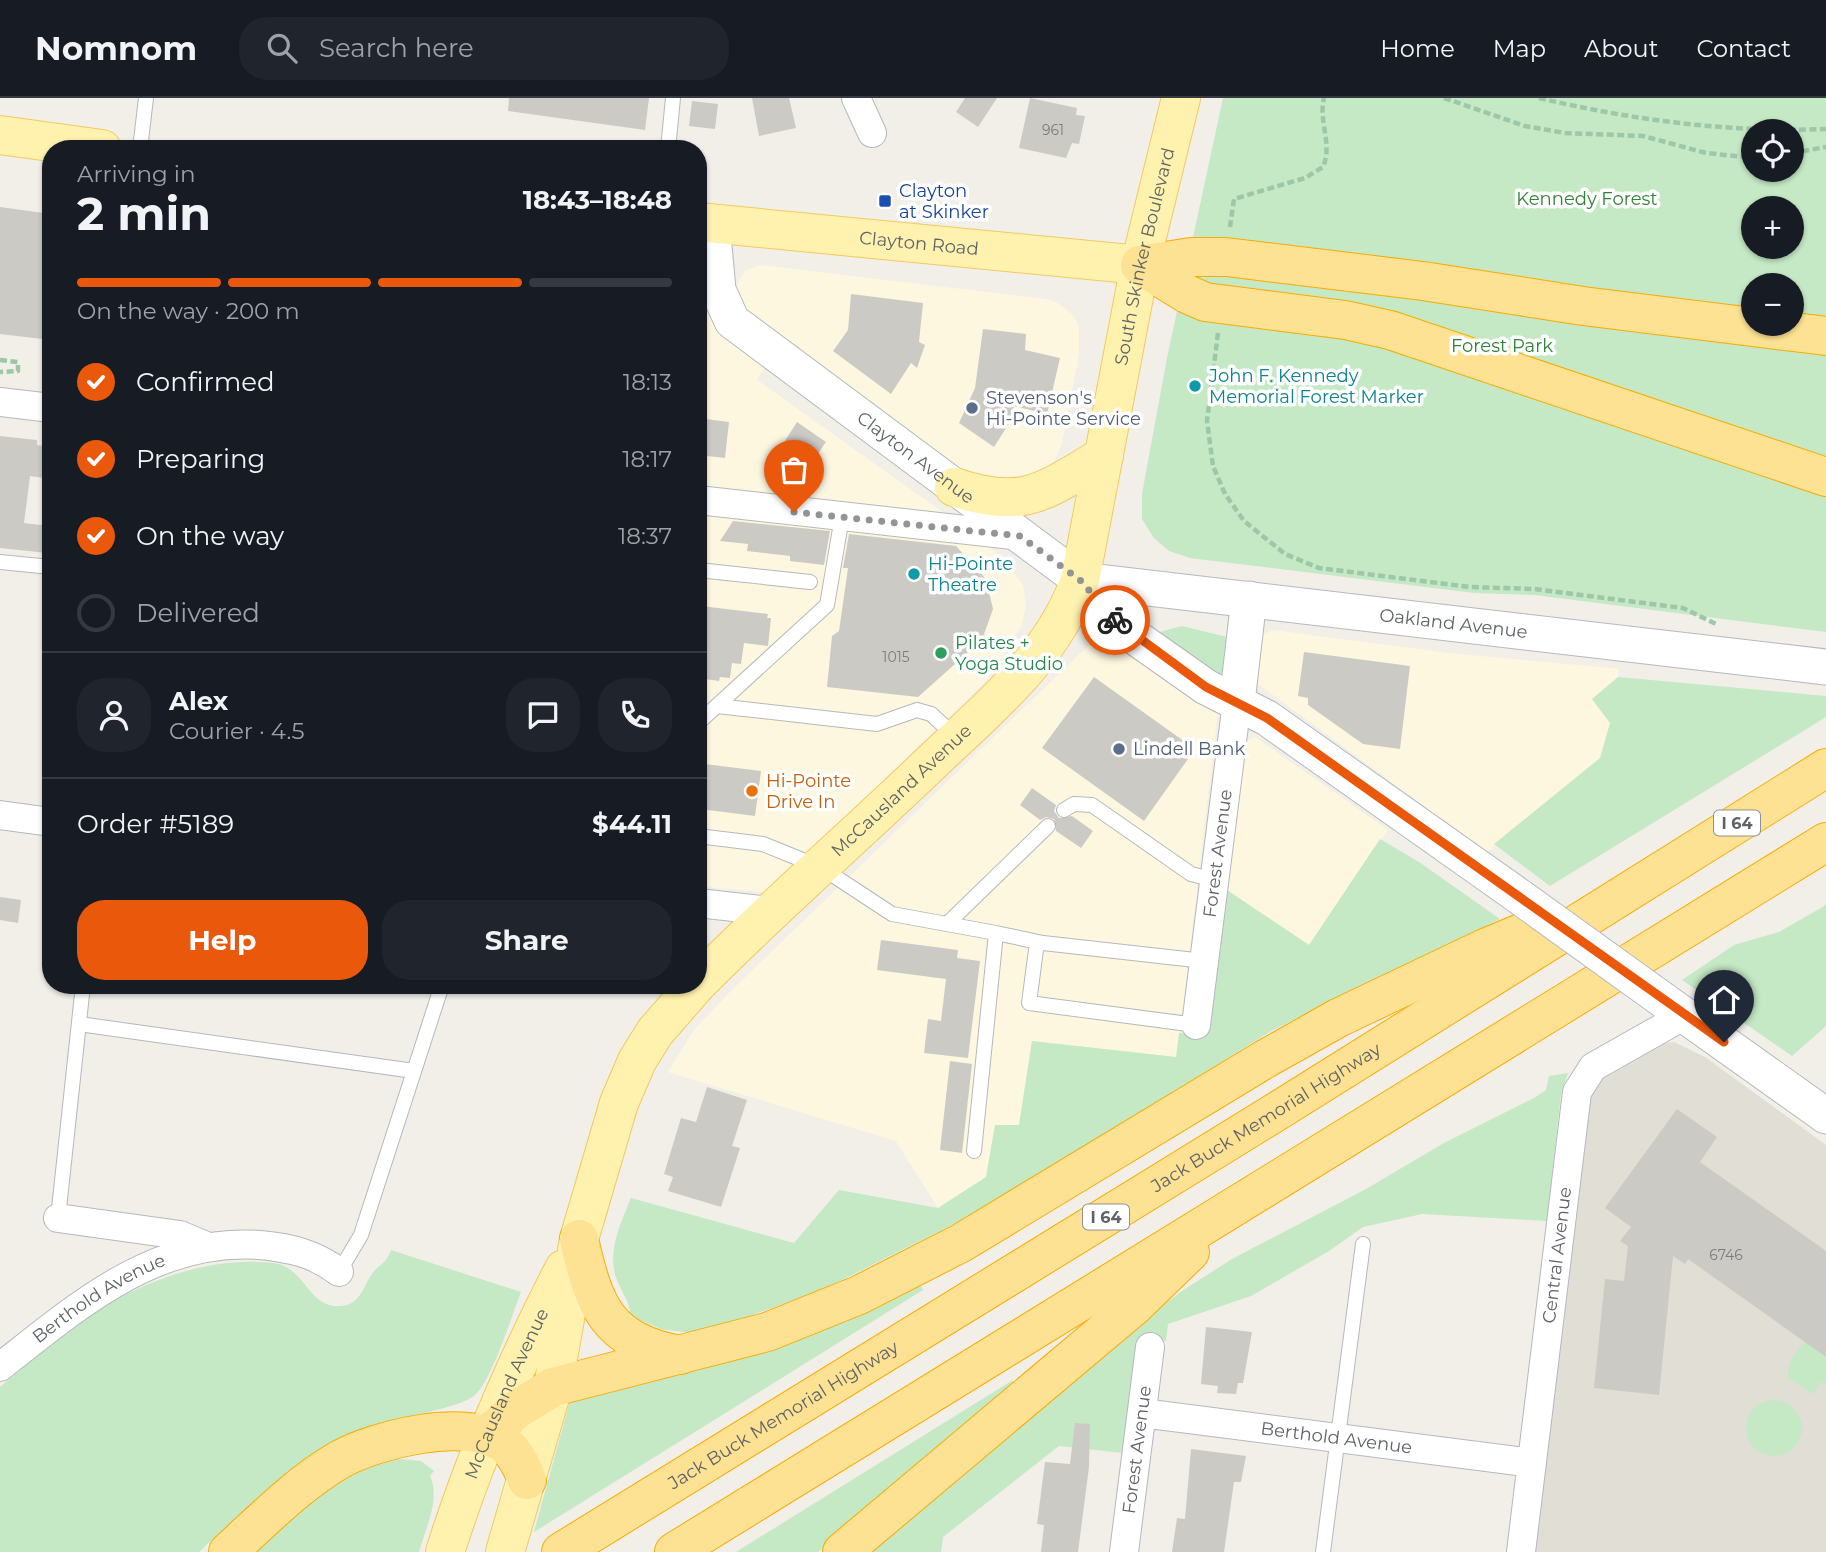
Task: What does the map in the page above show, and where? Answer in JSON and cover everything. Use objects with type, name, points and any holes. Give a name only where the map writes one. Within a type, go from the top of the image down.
[{"type":"highway","points":[[1140,265],[1191,257],[1226,257],[1826,336]]},
{"type":"highway","points":[[1140,265],[1187,295],[1205,302],[1345,320],[1390,330],[1826,477]]},
{"type":"highway","name":"Jack Buck Memorial Highway","points":[[562,1552],[1826,768]]},
{"type":"highway","points":[[674,1552],[1826,842]]},
{"type":"highway","points":[[486,1436],[516,1410],[553,1387],[767,1332],[870,1290],[961,1243],[1243,1072],[1338,1018],[1485,948],[1649,880]]},
{"type":"highway","points":[[842,1552],[1132,1307],[1233,1207]]},
{"type":"highway","points":[[579,1239],[594,1298],[612,1325],[644,1346],[682,1355]]},
{"type":"highway","points":[[228,1552],[296,1490],[340,1460],[365,1449],[431,1434],[486,1436],[513,1452],[527,1480]]},
{"type":"main road","name":"South Skinker Boulevard","points":[[1080,580],[1140,265],[1181,98]]},
{"type":"main road","points":[[0,135],[42,141]]},
{"type":"main road","name":"Clayton Road","points":[[707,223],[1140,265]]},
{"type":"main road","points":[[954,487],[997,498],[1026,497],[1052,486],[1104,456]]},
{"type":"main road","name":"McCausland Avenue","points":[[707,974],[769,911],[822,868],[957,738],[1042,651],[1061,624],[1080,580]]},
{"type":"main road","name":"McCausland Avenue","points":[[505,1552],[553,1387],[579,1239],[619,1103],[637,1061],[656,1032],[688,994]]},
{"type":"main road","name":"McCausland Avenue","points":[[445,1552],[486,1436],[525,1344],[579,1239]]},
{"type":"street","points":[[856,98],[872,133]]},
{"type":"street","name":"Clayton Avenue","points":[[707,233],[718,290],[732,321],[1080,580],[1101,606],[1135,638],[1206,687],[1267,718],[1826,1116]]},
{"type":"street","points":[[0,402],[42,407]]},
{"type":"street","points":[[707,501],[1020,536]]},
{"type":"street","name":"Oakland Avenue","points":[[1080,580],[1826,667]]},
{"type":"street","name":"Forest Avenue","points":[[1196,1025],[1249,599]]},
{"type":"street","points":[[0,815],[42,821]]},
{"type":"street","points":[[707,904],[769,911]]},
{"type":"street","name":"Central Avenue","points":[[1521,1552],[1577,1092],[1593,1066],[1674,1007]]},
{"type":"street","name":"Berthold Avenue","points":[[58,1218],[180,1235],[206,1246]]},
{"type":"street","name":"Berthold Avenue","points":[[0,1367],[71,1312],[124,1276],[206,1246],[238,1244],[308,1252],[339,1272]]},
{"type":"street","name":"Forest Avenue","points":[[1124,1552],[1150,1347]]},
{"type":"street","name":"Berthold Avenue","points":[[1142,1413],[1532,1463]]},
{"type":"lane","points":[[141,140],[146,98]]},
{"type":"lane","points":[[669,140],[673,98]]},
{"type":"lane","points":[[707,715],[827,606],[842,517]]},
{"type":"lane","points":[[0,562],[42,566]]},
{"type":"lane","points":[[707,571],[810,582]]},
{"type":"lane","points":[[717,706],[877,723],[916,710],[931,714],[957,738]]},
{"type":"lane","points":[[1064,810],[1074,804],[1092,805],[1191,874],[1214,880]]},
{"type":"lane","points":[[949,922],[1048,826]]},
{"type":"lane","points":[[707,836],[763,844],[822,868],[888,912],[949,922],[1037,942],[1204,961]]},
{"type":"lane","points":[[974,1151],[996,933]]},
{"type":"lane","points":[[1037,942],[1029,1003],[1196,1025]]},
{"type":"lane","points":[[58,1218],[82,994]]},
{"type":"lane","points":[[339,1272],[361,1235],[439,994]]},
{"type":"lane","points":[[79,1024],[414,1071]]},
{"type":"lane","points":[[1323,1552],[1363,1244]]},
{"type":"path","points":[[1230,226],[1234,199],[1305,178],[1324,167],[1329,147],[1322,115],[1324,98]]},
{"type":"path","points":[[1444,98],[1525,126],[1565,133],[1643,136],[1706,153],[1741,157]]},
{"type":"path","points":[[1539,98],[1588,110],[1729,130],[1826,129]]},
{"type":"path","points":[[1804,151],[1826,147]]},
{"type":"path","points":[[1219,326],[1207,421],[1213,466],[1225,494],[1244,522],[1284,554],[1319,568],[1470,587],[1534,589],[1683,608],[1701,616]]},
{"type":"path","points":[[0,360],[18,362],[18,371],[0,372]]},
{"type":"shaded area","points":[[760,265],[1046,299],[1058,303],[1073,315],[1079,327],[1079,354],[1062,443],[1050,471],[1044,477],[978,483],[741,311],[735,299],[738,283],[745,271]]},
{"type":"shaded area","points":[[707,288],[766,366],[757,380],[941,511],[941,516],[707,492]]},
{"type":"shaded area","points":[[707,508],[981,542],[1001,556],[1023,585],[1026,604],[1022,625],[989,678],[773,888],[762,892],[707,887]]},
{"type":"shaded area","points":[[1273,630],[1448,653],[1619,669],[1618,677],[1592,699],[1610,723],[1600,758],[1487,852],[1258,684],[1254,678],[1261,635]]},
{"type":"shaded area","points":[[1104,635],[1112,636],[1218,712],[1177,1057],[1032,1041],[1019,1125],[995,1125],[986,1177],[938,1208],[896,1141],[668,1072],[694,1030],[732,990],[1093,641]]},
{"type":"shaded area","points":[[1255,737],[1388,830],[1309,945],[1224,888],[1244,742]]},
{"type":"shaded area","points":[[1674,1042],[1705,1057],[1826,1145],[1826,1552],[1533,1552],[1590,1095],[1601,1079],[1665,1043]]},
{"type":"green space","name":"Forest Park","points":[[1223,98],[1826,98],[1826,632],[1535,595],[1474,593],[1190,558],[1169,551],[1154,538],[1142,519],[1142,494],[1167,358]]},
{"type":"green space","points":[[1182,626],[1227,637],[1222,681],[1156,633]]},
{"type":"green space","points":[[1618,677],[1826,696],[1826,717],[1550,886],[1494,844],[1600,758],[1610,723],[1592,699]]},
{"type":"green space","points":[[1380,839],[1419,862],[1500,919],[1273,1030],[982,1210],[826,1288],[723,1326],[691,1333],[661,1329],[630,1316],[628,1303],[617,1280],[613,1259],[616,1238],[631,1198],[794,1243],[839,1190],[938,1208],[986,1177],[995,1125],[1019,1125],[1032,1041],[1176,1057],[1179,1033],[1206,1036],[1224,888],[1309,945]]},
{"type":"green space","points":[[1826,905],[1826,1026],[1792,1056],[1682,980],[1734,945],[1779,932]]},
{"type":"green space","points":[[1568,1073],[1561,1094],[1547,1221],[1422,1214],[1363,1227],[1329,1251],[1251,1296],[1168,1324],[1166,1341],[1140,1339],[1123,1453],[1059,1446],[943,1537],[941,1552],[870,1552],[1128,1331],[1182,1291],[1232,1259],[1366,1189],[1444,1143],[1534,1098],[1546,1090],[1549,1076]]},
{"type":"green space","points":[[391,1250],[521,1292],[489,1375],[476,1394],[455,1405],[371,1426],[336,1441],[274,1484],[199,1552],[0,1552],[0,1387],[61,1335],[103,1307],[149,1284],[173,1275],[223,1263],[273,1263],[284,1266],[321,1301],[341,1306],[358,1297]]},
{"type":"green space","points":[[919,1282],[923,1290],[534,1532],[570,1401]]},
{"type":"green space","points":[[1806,1342],[1826,1357],[1826,1385],[1821,1382],[1813,1394],[1788,1378],[1792,1358]]},
{"type":"green space","points":[[1013,1380],[1010,1391],[818,1552],[736,1552]]},
{"type":"green space","points":[[1774,1400],[1785,1402],[1794,1408],[1800,1417],[1800,1439],[1794,1448],[1785,1454],[1774,1456],[1763,1454],[1754,1448],[1748,1439],[1746,1428],[1748,1417],[1754,1408],[1763,1402]]},
{"type":"green space","points":[[400,1459],[421,1461],[434,1471],[430,1476],[433,1504],[419,1552],[248,1552],[329,1484],[370,1466]]},
{"type":"building","points":[[509,98],[649,98],[645,130],[508,111]]},
{"type":"building","points":[[752,98],[789,98],[796,128],[759,136]]},
{"type":"building","points":[[965,98],[997,98],[978,127],[956,112]]},
{"type":"building","points":[[1030,98],[1077,108],[1076,115],[1085,116],[1079,144],[1072,143],[1066,158],[1019,148]]},
{"type":"building","points":[[692,101],[718,104],[715,129],[689,126]]},
{"type":"building","points":[[0,207],[42,213],[42,339],[0,334]]},
{"type":"building","points":[[851,294],[923,303],[919,342],[925,345],[917,368],[911,363],[891,394],[833,351],[848,330]]},
{"type":"building","points":[[983,329],[1026,334],[1025,350],[1060,358],[1047,414],[1014,406],[1010,422],[994,447],[959,423],[975,388]]},
{"type":"building","points":[[707,419],[729,422],[725,458],[707,456]]},
{"type":"building","points":[[797,422],[826,442],[812,462],[810,476],[798,471],[767,469]]},
{"type":"building","points":[[0,436],[37,440],[37,445],[42,446],[42,478],[30,476],[24,523],[42,525],[42,552],[0,548]]},
{"type":"building","points":[[733,521],[830,531],[824,565],[790,561],[790,556],[747,551],[748,544],[720,541]]},
{"type":"building","points":[[849,534],[956,546],[986,579],[993,609],[982,640],[918,697],[827,687],[832,636],[839,631],[848,568],[843,568]]},
{"type":"building","points":[[707,607],[768,614],[767,618],[771,618],[768,646],[744,643],[741,664],[732,663],[730,678],[720,677],[719,681],[707,679]]},
{"type":"building","points":[[1304,652],[1410,666],[1400,749],[1363,744],[1308,705],[1308,698],[1298,696]]},
{"type":"building","name":"Lindell Bank","points":[[1094,677],[1195,749],[1144,821],[1042,748]]},
{"type":"building","points":[[707,764],[761,771],[755,816],[707,810]]},
{"type":"building","points":[[1032,788],[1056,805],[1054,811],[1059,818],[1072,816],[1093,831],[1081,848],[1056,831],[1054,819],[1046,817],[1040,820],[1020,805]]},
{"type":"building","points":[[0,897],[21,900],[18,923],[0,920]]},
{"type":"building","points":[[881,940],[958,950],[957,958],[980,961],[968,1058],[924,1053],[928,1019],[941,1021],[946,979],[877,970]]},
{"type":"building","points":[[950,1061],[972,1064],[962,1153],[940,1150]]},
{"type":"building","points":[[707,1087],[747,1100],[732,1146],[740,1148],[721,1207],[668,1191],[673,1177],[664,1174],[681,1118],[696,1122]]},
{"type":"building","points":[[1677,1109],[1717,1137],[1700,1162],[1826,1251],[1826,1357],[1688,1259],[1685,1264],[1673,1256],[1659,1395],[1594,1388],[1605,1279],[1624,1281],[1628,1246],[1620,1241],[1631,1227],[1605,1208]]},
{"type":"building","points":[[1206,1327],[1252,1332],[1243,1383],[1238,1383],[1236,1394],[1217,1393],[1218,1386],[1201,1384]]},
{"type":"building","points":[[1075,1423],[1090,1424],[1089,1467],[1078,1552],[1041,1552],[1044,1525],[1037,1524],[1045,1462],[1070,1464]]},
{"type":"building","points":[[1191,1449],[1246,1456],[1241,1482],[1234,1482],[1224,1552],[1172,1552],[1177,1518],[1185,1519]]},
{"type":"way so far","points":[[794,512],[1020,536],[1080,580],[1115,620]]},
{"type":"place","name":"Clayton at Skinker","points":[[885,201]]},
{"type":"place","name":"John F. Kennedy Memorial Forest Marker","points":[[1195,386]]},
{"type":"place","name":"Stevenson's Hi-Pointe Service","points":[[972,408]]},
{"type":"place","name":"Hi-Pointe Theatre","points":[[914,574]]},
{"type":"place","name":"Pilates + Yoga Studio","points":[[941,653]]},
{"type":"place","name":"Lindell Bank","points":[[1119,749]]},
{"type":"place","name":"Hi-Pointe Drive In","points":[[752,791]]},
{"type":"route","points":[[1115,620],[1135,638],[1206,687],[1267,718],[1724,1042]]},
{"type":"park label","name":"Kennedy Forest","points":[[1587,199]]}]
